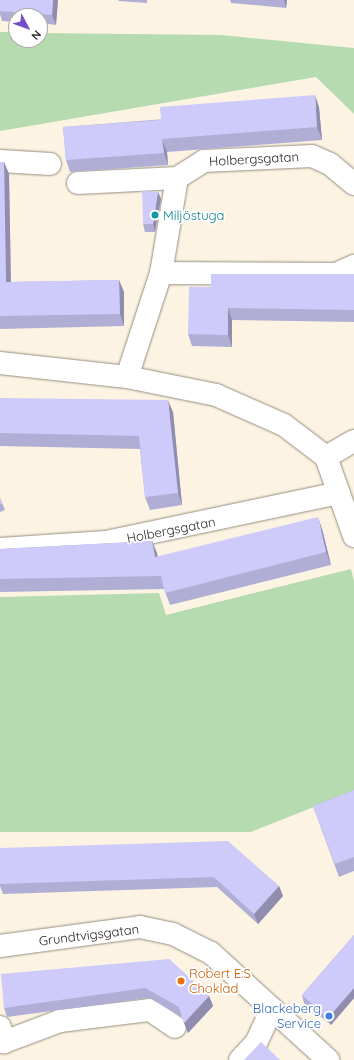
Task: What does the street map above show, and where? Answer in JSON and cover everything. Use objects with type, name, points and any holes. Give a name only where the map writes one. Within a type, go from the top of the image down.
[{"type":"street","name":"Holbergsgatan","points":[[78,183],[177,178],[204,161],[312,156],[330,164],[354,184]]},
{"type":"street","points":[[0,162],[50,164]]},
{"type":"street","points":[[127,377],[161,273],[177,178]]},
{"type":"street","points":[[161,273],[336,274],[354,266]]},
{"type":"street","points":[[0,363],[127,377],[216,395],[284,425],[326,457],[354,536]]},
{"type":"street","points":[[326,457],[354,441]]},
{"type":"street","name":"Holbergsgatan","points":[[0,549],[106,542],[339,493]]},
{"type":"street","name":"Grundtvigsgatan","points":[[0,946],[140,928],[173,934],[211,953],[328,1060]]},
{"type":"street","points":[[240,1060],[256,1042],[272,1008]]},
{"type":"street","points":[[4,1043],[60,1021],[150,1010],[175,1027]]},
{"type":"green space","points":[[0,32],[8,32],[8,48],[48,48],[48,33],[221,35],[354,48],[354,114],[316,77],[0,131]]},
{"type":"green space","points":[[351,569],[354,581],[354,791],[251,832],[0,832],[0,597],[159,593],[166,615]]},
{"type":"building","points":[[0,0],[53,0],[52,15],[48,15],[48,8],[8,8],[8,12],[0,11]]},
{"type":"building","points":[[315,95],[317,127],[162,139],[164,153],[66,160],[63,127],[161,120],[160,107]]},
{"type":"building","points":[[0,162],[4,162],[6,282],[119,280],[120,314],[0,316]]},
{"type":"building","points":[[142,191],[158,192],[153,224],[143,224]]},
{"type":"building","points":[[211,274],[354,274],[354,310],[228,308],[228,335],[188,334],[189,287],[211,287]]},
{"type":"building","points":[[0,398],[168,400],[178,493],[145,497],[139,436],[0,433]]},
{"type":"building","points":[[318,517],[326,552],[165,593],[161,576],[0,579],[0,549],[152,541],[155,557]]},
{"type":"building","points":[[354,790],[354,857],[335,864],[313,806]]},
{"type":"building","points":[[228,841],[279,886],[254,914],[214,877],[0,884],[0,848]]},
{"type":"building","points":[[354,935],[354,988],[328,1018],[302,995]]},
{"type":"building","points":[[169,959],[209,996],[184,1023],[179,1007],[145,988],[4,1008],[1,974]]},
{"type":"building","points":[[261,1042],[280,1060],[244,1060]]},
{"type":"place","name":"Miljöstuga","points":[[155,215]]},
{"type":"place","name":"Robert E:S Choklad","points":[[181,981]]},
{"type":"place","name":"Blackeberg Service","points":[[329,1016]]}]
